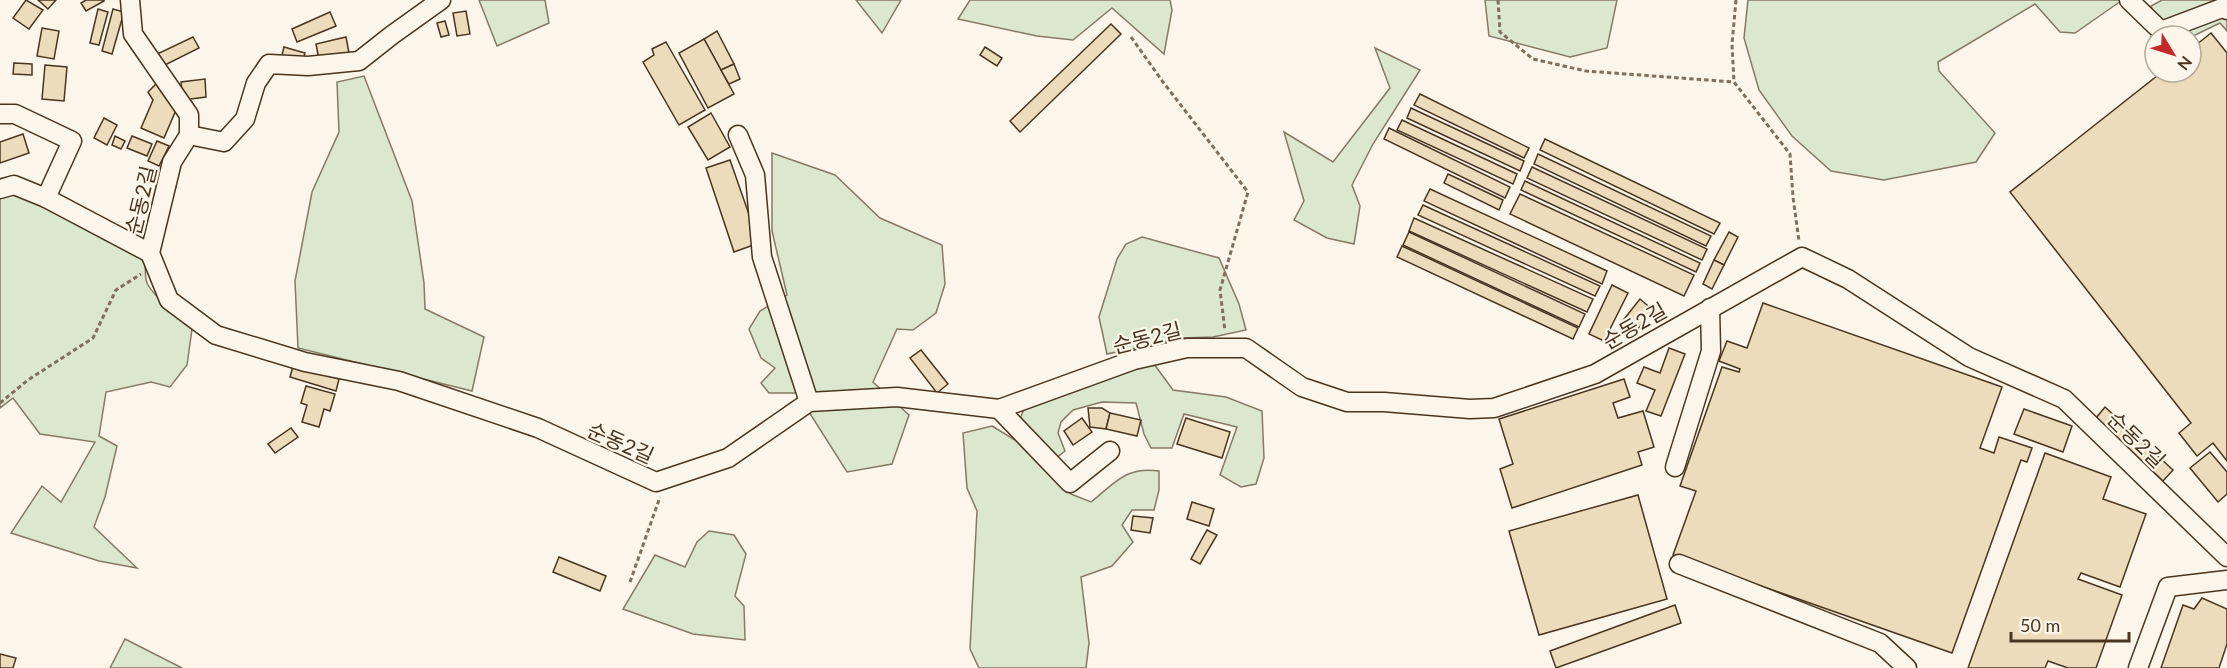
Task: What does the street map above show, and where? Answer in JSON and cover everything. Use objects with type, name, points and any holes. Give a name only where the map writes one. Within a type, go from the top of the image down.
[{"type":"street","points":[[130,0],[132,34],[189,115],[189,135],[224,142],[245,118],[256,83],[269,64],[308,66],[359,62],[441,0]]},
{"type":"street","points":[[2129,0],[2161,31],[2222,8],[2227,10]]},
{"type":"street","points":[[0,114],[15,114],[72,141],[46,198]]},
{"type":"street","name":"순동2길","points":[[189,135],[172,162],[153,259],[169,300],[216,335],[305,362],[399,381],[538,428],[656,482],[728,458],[808,402],[897,397],[999,409],[1134,360],[1187,348],[1246,348],[1302,387],[1347,402],[1384,402],[1470,409],[1494,408],[1595,374],[1802,257],[1848,279],[1969,357],[2064,399],[2227,557]]},
{"type":"street","points":[[738,135],[755,175],[762,257],[808,402]]},
{"type":"street","points":[[0,189],[14,185],[46,198],[153,259]]},
{"type":"street","points":[[1675,467],[1711,351],[1710,308]]},
{"type":"street","points":[[999,409],[1070,483],[1110,451]]},
{"type":"street","points":[[1679,564],[1880,643],[1907,668]]},
{"type":"street","points":[[2138,668],[2168,587],[2227,580]]},
{"type":"path","points":[[1498,0],[1500,32],[1533,59],[1586,71],[1734,82]]},
{"type":"path","points":[[1736,0],[1732,44],[1734,82],[1791,154],[1793,197],[1802,257]]},
{"type":"path","points":[[1131,37],[1162,82],[1248,192],[1220,290],[1226,348]]},
{"type":"path","points":[[0,403],[28,380],[93,338],[116,290],[153,259]]},
{"type":"path","points":[[630,582],[667,479]]},
{"type":"green space","points":[[479,0],[545,0],[549,23],[497,46]]},
{"type":"green space","points":[[856,0],[901,0],[882,33]]},
{"type":"green space","points":[[970,0],[1170,0],[1172,10],[1164,54],[1112,8],[1073,40],[1037,36],[958,19]]},
{"type":"green space","points":[[1485,0],[1617,0],[1607,48],[1570,57],[1489,36]]},
{"type":"green space","points":[[1748,0],[2121,1],[2075,33],[2060,32],[2035,4],[1938,62],[1939,71],[1995,133],[1976,162],[1884,180],[1831,171],[1792,136],[1759,90],[1744,38]]},
{"type":"green space","points":[[2162,0],[2227,0],[2227,31],[2220,23],[2203,31],[2203,24],[2158,24],[2151,6]]},
{"type":"green space","points":[[1375,48],[1420,70],[1373,144],[1352,185],[1360,206],[1354,244],[1327,238],[1294,220],[1304,201],[1284,132],[1333,162],[1390,88]]},
{"type":"green space","points":[[364,76],[412,201],[424,283],[425,309],[484,337],[472,391],[298,348],[295,281],[312,192],[339,132],[337,82]]},
{"type":"green space","points":[[772,153],[835,175],[880,218],[942,245],[945,284],[936,313],[913,330],[897,329],[873,382],[909,415],[892,464],[847,472],[797,393],[769,393],[761,383],[775,368],[761,358],[749,329],[760,311],[787,295],[772,231]]},
{"type":"green space","points":[[24,192],[139,254],[144,263],[146,281],[151,290],[192,329],[187,365],[170,387],[151,382],[106,392],[99,436],[117,446],[105,497],[94,527],[137,568],[99,561],[11,533],[42,486],[61,502],[95,442],[40,434],[13,398],[0,408],[0,197]]},
{"type":"green space","points":[[1142,237],[1219,258],[1239,304],[1246,330],[1213,337],[1182,338],[1107,354],[1099,317],[1117,259],[1126,244]]},
{"type":"green space","points":[[1154,364],[1173,390],[1226,397],[1262,411],[1264,458],[1256,484],[1241,487],[1220,475],[1237,427],[1184,414],[1172,448],[1151,448],[1144,434],[1136,403],[1102,402],[1073,410],[1061,422],[1058,433],[1065,451],[1056,458],[1020,419],[1024,409],[1120,372]]},
{"type":"green space","points":[[992,426],[1023,445],[1071,494],[1091,502],[1129,474],[1148,470],[1159,471],[1159,490],[1154,510],[1132,510],[1122,525],[1133,542],[1112,566],[1081,577],[1089,643],[1086,668],[979,668],[970,649],[977,511],[967,488],[963,433]]},
{"type":"green space","points":[[709,531],[734,535],[746,554],[735,596],[744,606],[745,640],[693,634],[623,609],[655,555],[685,567],[697,542]]},
{"type":"green space","points":[[125,639],[182,668],[110,668]]},
{"type":"building","points":[[26,0],[43,10],[29,29],[13,18]]},
{"type":"building","points":[[38,0],[56,0],[48,9]]},
{"type":"building","points":[[86,0],[104,1],[86,11],[81,3]]},
{"type":"building","points":[[98,9],[108,12],[99,45],[90,43]]},
{"type":"building","points":[[113,9],[124,12],[112,54],[102,51]]},
{"type":"building","points":[[466,11],[470,34],[457,36],[453,13]]},
{"type":"building","points":[[330,12],[336,26],[297,42],[292,29]]},
{"type":"building","points":[[445,21],[449,35],[441,37],[437,23]]},
{"type":"building","points":[[1111,24],[1121,34],[1020,132],[1010,121]]},
{"type":"building","points":[[42,28],[59,31],[54,59],[37,56]]},
{"type":"building","points":[[717,31],[734,64],[721,70],[704,39]]},
{"type":"building","points":[[2211,33],[2227,53],[2227,461],[2213,443],[2197,456],[2179,433],[2191,423],[2010,192],[2147,84],[2203,84],[2203,39]]},
{"type":"building","points":[[193,37],[199,48],[161,67],[155,55]]},
{"type":"building","points":[[346,37],[349,53],[319,60],[316,44]]},
{"type":"building","points":[[704,39],[734,94],[708,108],[679,53]]},
{"type":"building","points":[[666,42],[705,110],[679,125],[643,62],[654,55],[652,49]]},
{"type":"building","points":[[284,47],[305,53],[303,60],[282,55]]},
{"type":"building","points":[[985,47],[1002,58],[997,66],[980,55]]},
{"type":"building","points":[[14,63],[32,64],[32,75],[13,74]]},
{"type":"building","points":[[734,64],[740,79],[729,84],[721,70]]},
{"type":"building","points":[[45,65],[67,67],[64,101],[42,99]]},
{"type":"building","points":[[205,79],[206,97],[183,100],[181,82]]},
{"type":"building","points":[[156,84],[176,110],[164,138],[141,128],[153,100],[148,92]]},
{"type":"building","points":[[1420,94],[1529,148],[1524,158],[1414,105]]},
{"type":"building","points":[[1411,108],[1524,161],[1520,171],[1407,118]]},
{"type":"building","points":[[711,113],[730,147],[708,160],[688,127]]},
{"type":"building","points":[[104,118],[117,125],[107,145],[94,138]]},
{"type":"building","points":[[1402,120],[1517,174],[1513,184],[1397,130]]},
{"type":"building","points":[[1389,128],[1510,187],[1505,198],[1384,139]]},
{"type":"building","points":[[23,134],[29,153],[0,163],[0,142]]},
{"type":"building","points":[[115,136],[125,141],[121,149],[112,145]]},
{"type":"building","points":[[132,136],[152,144],[147,156],[127,148]]},
{"type":"building","points":[[1545,139],[1720,223],[1714,234],[1540,150]]},
{"type":"building","points":[[157,141],[169,146],[159,166],[148,161]]},
{"type":"building","points":[[1538,154],[1711,236],[1706,246],[1534,164]]},
{"type":"building","points":[[730,160],[759,243],[734,252],[706,168]]},
{"type":"building","points":[[1532,167],[1707,249],[1702,260],[1527,178]]},
{"type":"building","points":[[1448,174],[1503,200],[1499,210],[1444,183]]},
{"type":"building","points":[[1525,181],[1700,263],[1696,272],[1521,190]]},
{"type":"building","points":[[1430,189],[1607,271],[1602,284],[1424,201]]},
{"type":"building","points":[[1520,194],[1694,275],[1684,296],[1510,214]]},
{"type":"building","points":[[1423,205],[1600,286],[1595,296],[1418,215]]},
{"type":"building","points":[[1414,218],[1593,299],[1587,312],[1409,231]]},
{"type":"building","points":[[1409,232],[1585,314],[1579,327],[1403,245]]},
{"type":"building","points":[[1729,232],[1738,237],[1724,265],[1714,260]]},
{"type":"building","points":[[1402,246],[1578,328],[1573,339],[1397,257]]},
{"type":"building","points":[[1714,260],[1724,265],[1712,289],[1703,284]]},
{"type":"building","points":[[1612,285],[1628,293],[1604,341],[1589,334]]},
{"type":"building","points":[[1640,299],[1653,310],[1634,334],[1621,323]]},
{"type":"building","points":[[1763,303],[2002,387],[1980,448],[1994,453],[1999,437],[2032,448],[2027,462],[2021,460],[1952,653],[1673,555],[1696,491],[1680,486],[1722,367],[1739,372],[1740,369],[1719,361],[1727,341],[1747,348]]},
{"type":"building","points":[[1669,348],[1685,354],[1661,416],[1646,411],[1655,390],[1637,383],[1644,367],[1660,373]]},
{"type":"building","points":[[921,350],[948,384],[937,393],[910,358]]},
{"type":"building","points":[[293,366],[339,379],[336,391],[290,377]]},
{"type":"building","points":[[1624,379],[1630,397],[1613,403],[1618,418],[1643,411],[1654,447],[1638,452],[1642,465],[1512,508],[1500,469],[1513,464],[1499,419]]},
{"type":"building","points":[[306,386],[335,394],[330,411],[324,409],[319,427],[302,422],[307,405],[301,403]]},
{"type":"building","points":[[2105,407],[2173,470],[2163,481],[2096,418]]},
{"type":"building","points":[[1088,408],[1102,408],[1110,413],[1106,429],[1090,427]]},
{"type":"building","points":[[2024,409],[2072,426],[2063,452],[2014,434]]},
{"type":"building","points":[[1110,413],[1141,420],[1137,436],[1106,429]]},
{"type":"building","points":[[1082,418],[1092,432],[1073,445],[1064,431]]},
{"type":"building","points":[[1186,418],[1230,432],[1222,458],[1177,444]]},
{"type":"building","points":[[291,428],[298,437],[275,453],[268,444]]},
{"type":"building","points":[[2210,452],[2227,472],[2227,494],[2218,502],[2190,468]]},
{"type":"building","points":[[2045,453],[2111,477],[2103,499],[2146,514],[2120,587],[2081,573],[2078,579],[2122,595],[2096,668],[2068,668],[2048,661],[2045,668],[1968,668]]},
{"type":"building","points":[[1638,495],[1667,599],[1539,635],[1509,531]]},
{"type":"building","points":[[1192,502],[1214,509],[1209,526],[1187,519]]},
{"type":"building","points":[[1133,516],[1153,518],[1150,533],[1131,530]]},
{"type":"building","points":[[1207,530],[1217,535],[1200,564],[1191,559]]},
{"type":"building","points":[[559,557],[606,576],[600,591],[553,572]]},
{"type":"building","points":[[2202,598],[2227,609],[2227,644],[2219,668],[2161,668],[2183,605],[2194,609]]},
{"type":"building","points":[[1675,605],[1681,623],[1556,668],[1550,651]]},
{"type":"building","points":[[0,654],[16,658],[13,668],[0,668]]}]
